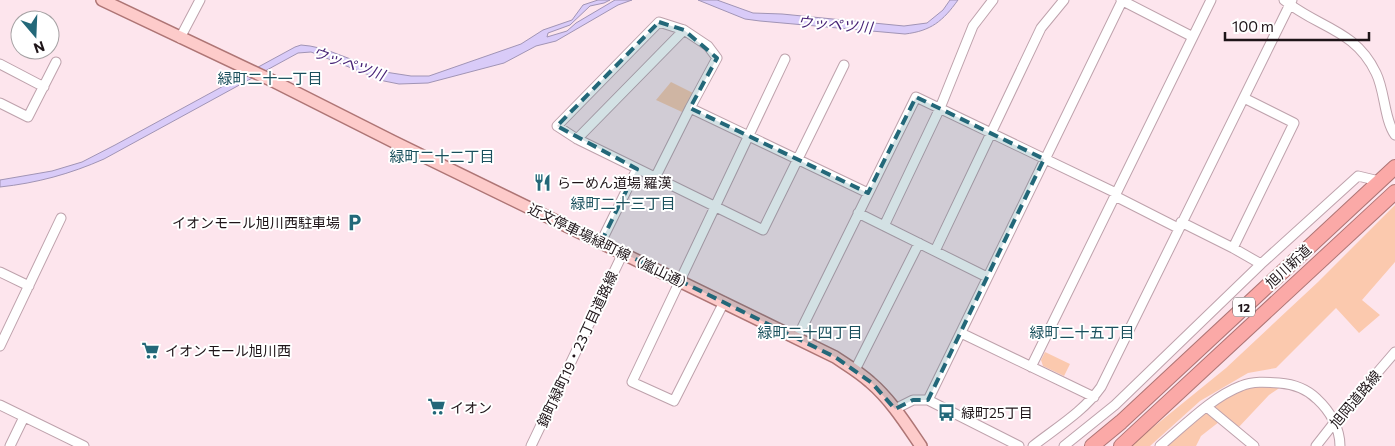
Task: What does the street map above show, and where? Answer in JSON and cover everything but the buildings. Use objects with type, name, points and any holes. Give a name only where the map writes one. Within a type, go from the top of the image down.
[{"type":"highway","name":"旭川新道","points":[[1092,446],[1121,422],[1395,167]]},
{"type":"highway","name":"旭川新道","points":[[1121,446],[1395,192]]},
{"type":"main road","points":[[102,0],[180,38]]},
{"type":"main road","name":"近文停車場緑町線（嵐山通）","points":[[180,38],[275,82],[835,357],[872,383],[895,409],[921,446]]},
{"type":"street","points":[[180,38],[200,0]]},
{"type":"street","points":[[884,226],[940,108],[973,26],[992,0]]},
{"type":"street","points":[[935,251],[1041,28],[1064,0]]},
{"type":"street","points":[[1031,367],[1211,0]]},
{"type":"street","points":[[928,400],[1121,1],[1193,37]]},
{"type":"street","points":[[1033,446],[1094,397],[1101,387],[1244,98],[1289,1],[1343,34],[1364,52],[1377,74],[1395,136]]},
{"type":"street","points":[[655,178],[717,58],[708,46],[684,30],[659,22],[557,126],[577,139],[655,178],[714,207],[763,230],[844,65]]},
{"type":"street","points":[[577,139],[684,30]]},
{"type":"street","points":[[724,302],[674,401],[632,382],[785,59]]},
{"type":"street","points":[[0,103],[28,117],[56,62]]},
{"type":"street","points":[[0,64],[44,87]]},
{"type":"street","points":[[797,338],[916,97],[1115,195],[1233,248],[1261,264]]},
{"type":"street","points":[[1233,248],[1294,123],[1244,98]]},
{"type":"street","points":[[690,108],[868,193]]},
{"type":"street","points":[[601,242],[637,169]]},
{"type":"street","points":[[1064,446],[1115,405],[1261,264],[1358,176],[1379,181]]},
{"type":"street","points":[[858,213],[987,277]]},
{"type":"street","points":[[1,340],[61,218]]},
{"type":"street","points":[[856,370],[919,243]]},
{"type":"street","name":"錦町緑町19・23丁目道路線","points":[[531,446],[623,253]]},
{"type":"street","points":[[0,272],[28,286]]},
{"type":"street","points":[[961,332],[1094,397]]},
{"type":"street","name":"旭岡道路線","points":[[1316,446],[1395,352]]},
{"type":"street","points":[[1160,446],[1207,407],[1240,386],[1255,382],[1287,383],[1301,388],[1315,397],[1328,411],[1340,439],[1340,446]]},
{"type":"street","points":[[895,409],[913,400],[928,400],[1019,446]]},
{"type":"street","points":[[0,405],[84,446]]},
{"type":"street","points":[[1207,407],[1254,446]]},
{"type":"street","points":[[10,446],[24,417]]},
{"type":"highlighted area","points":[[659,22],[684,30],[717,58],[690,108],[868,193],[916,97],[1044,159],[928,400],[913,400],[895,409],[872,383],[835,357],[601,242],[637,169],[557,126]]},
{"type":"shaded area","points":[[671,82],[693,93],[682,112],[656,100]]},
{"type":"shaded area","points":[[1395,205],[1395,262],[1362,300],[1380,315],[1359,333],[1336,308],[1276,368],[1248,373],[1200,401],[1150,446],[1130,446],[1226,368],[1318,282]]},
{"type":"shaded area","points":[[1045,352],[1070,364],[1064,376],[1043,366],[1041,360]]},
{"type":"shaded area","points":[[1287,383],[1269,395],[1237,429],[1224,418],[1201,436],[1196,446],[1163,446],[1192,419],[1240,386]]},
{"type":"water","name":"ウッペツ川","points":[[598,0],[610,0],[590,6],[570,25],[548,33],[547,37],[567,31],[576,23],[615,0],[632,0],[618,5],[556,41],[536,46],[504,63],[428,83],[399,84],[384,81],[311,52],[298,53],[104,159],[53,177],[0,187],[0,180],[52,171],[82,162],[301,45],[324,49],[385,72],[411,76],[429,76],[521,44],[543,30],[572,20],[583,5]]},
{"type":"water","name":"ウッペツ川","points":[[698,0],[717,0],[753,13],[904,26],[927,23],[943,10],[950,0],[958,0],[936,24],[914,33],[905,34],[745,19]]},
{"type":"place","name":"らーめん道場 羅漢","points":[[543,182]]},
{"type":"place","name":"イオンモール旭川西駐車場","points":[[354,222]]},
{"type":"place","name":"イオンモール旭川西","points":[[151,350]]},
{"type":"place","name":"イオン","points":[[436,407]]},
{"type":"place","name":"緑町25丁目","points":[[947,412]]},
{"type":"district","name":"緑町二十一丁目","points":[[270,78]]},
{"type":"district","name":"緑町二十二丁目","points":[[442,156]]},
{"type":"district","name":"緑町二十三丁目","points":[[623,203]]},
{"type":"district","name":"緑町二十四丁目","points":[[810,332]]},
{"type":"district","name":"緑町二十五丁目","points":[[1082,332]]}]
